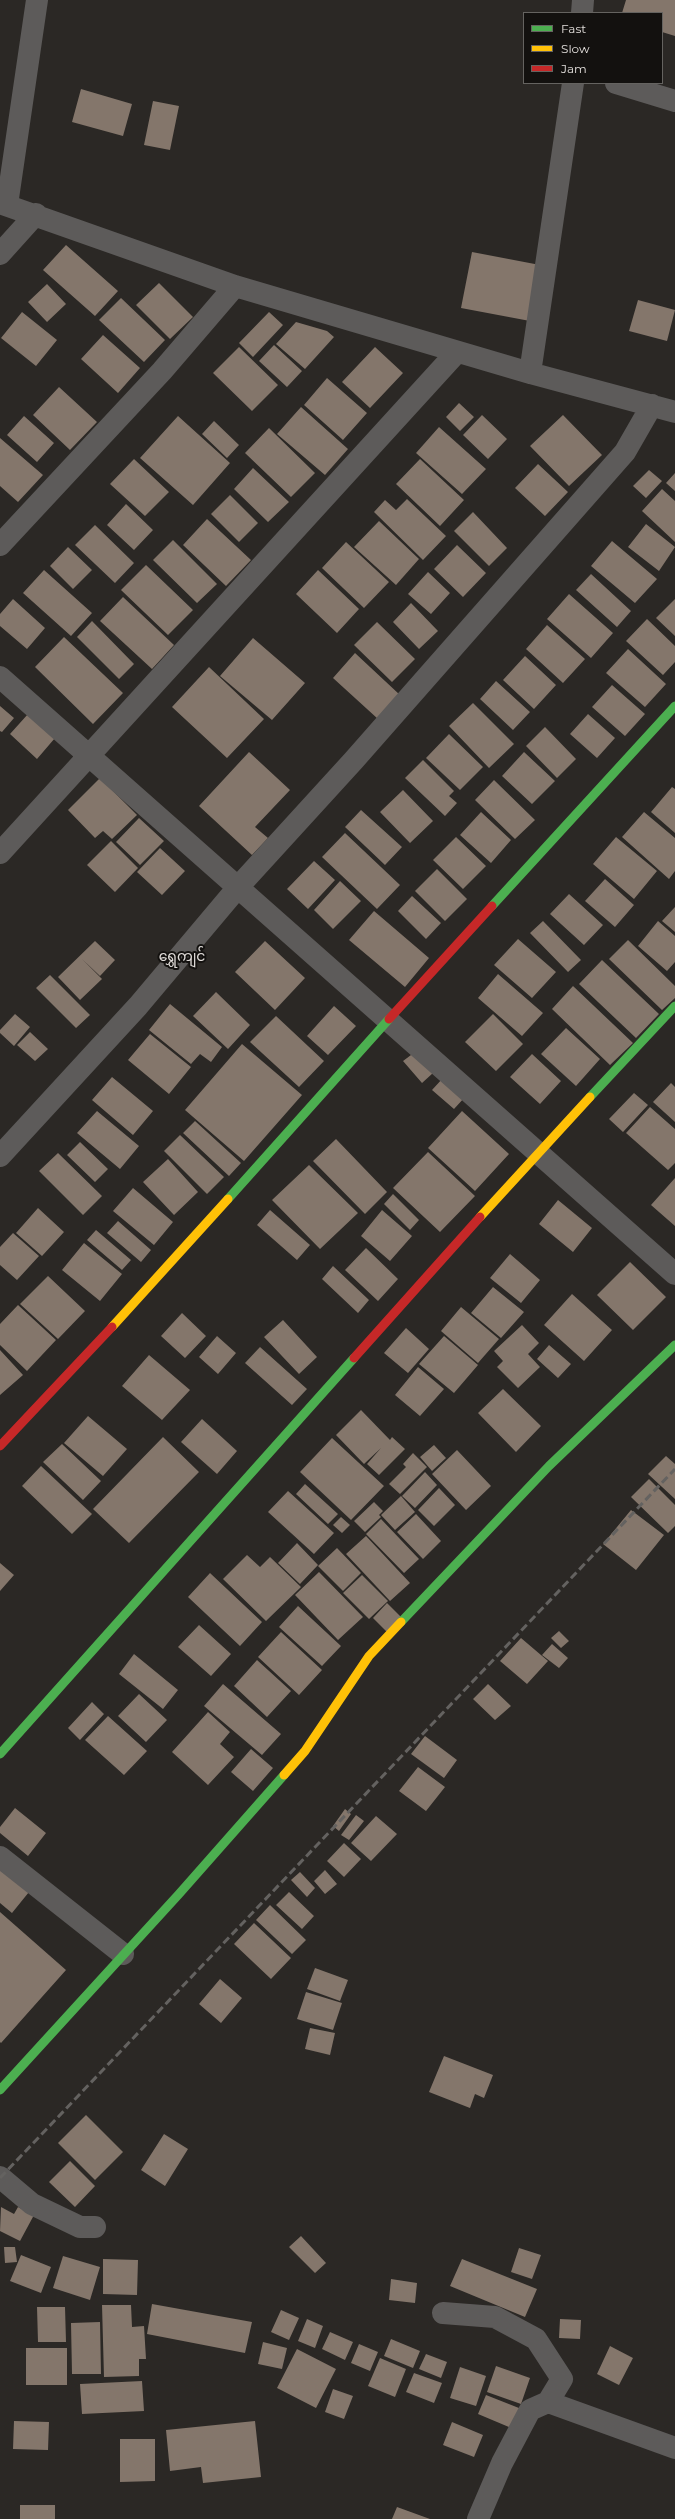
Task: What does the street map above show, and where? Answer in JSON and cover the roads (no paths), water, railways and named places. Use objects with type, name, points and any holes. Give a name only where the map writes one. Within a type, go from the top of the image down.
[{"type":"street","points":[[38,0],[3,204],[36,214],[235,286],[530,374],[675,412]]},
{"type":"street","points":[[582,12],[583,0]]},
{"type":"street","points":[[530,374],[573,84]]},
{"type":"street","points":[[619,84],[675,101]]},
{"type":"street","points":[[0,254],[36,214]]},
{"type":"street","points":[[0,545],[162,371],[235,286]]},
{"type":"street","points":[[0,853],[457,352]]},
{"type":"street","points":[[0,1156],[138,1006],[239,886],[354,760],[625,452],[652,405]]},
{"type":"street","points":[[0,677],[89,757],[239,886],[538,1154],[675,1274]]},
{"type":"street","points":[[0,1446],[158,1278],[388,1019],[675,706]]},
{"type":"street","points":[[0,1754],[538,1154],[675,1006]]},
{"type":"street","points":[[0,2088],[179,1894],[305,1752],[369,1656],[549,1466],[675,1345]]},
{"type":"street","points":[[0,1858],[123,1954]]},
{"type":"street","points":[[0,2177],[32,2204],[80,2227],[95,2227]]},
{"type":"street","points":[[443,2313],[495,2317],[536,2339],[562,2379],[548,2402],[530,2410],[502,2463],[478,2519]]},
{"type":"street","points":[[548,2402],[675,2448]]},
{"type":"railway","points":[[0,2178],[675,1469]]},
{"type":"district","name":"ရွှေကျင်","points":[[182,957]]}]
